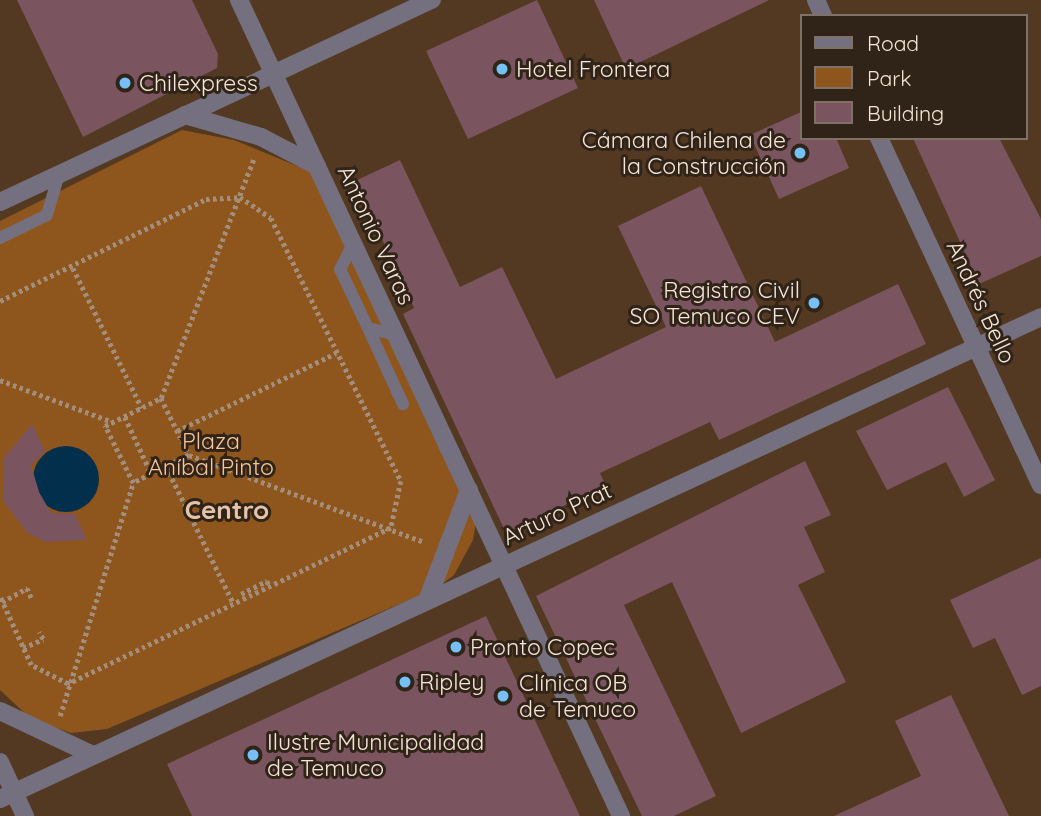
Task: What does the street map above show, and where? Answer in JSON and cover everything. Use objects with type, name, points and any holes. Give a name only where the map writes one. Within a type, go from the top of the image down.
[{"type":"street","name":"Antonio Varas","points":[[239,0],[621,816]]},
{"type":"street","points":[[0,202],[432,0]]},
{"type":"street","points":[[184,115],[261,137],[317,166]]},
{"type":"street","name":"Andrés Bello","points":[[880,140],[974,348],[1041,485]]},
{"type":"street","name":"Arturo Prat","points":[[7,795],[1041,317]]},
{"type":"street","points":[[427,601],[469,490]]},
{"type":"street","points":[[0,712],[56,733],[93,755]]},
{"type":"street","points":[[0,762],[7,795],[25,816]]},
{"type":"lane","points":[[0,238],[47,215],[59,174]]},
{"type":"lane","points":[[353,244],[341,269],[403,404]]},
{"type":"lane","points":[[368,328],[396,335]]},
{"type":"path","points":[[133,483],[105,426],[161,398],[261,137]]},
{"type":"path","points":[[0,301],[73,268],[206,199],[240,197],[271,218],[401,481],[391,528]]},
{"type":"path","points":[[73,268],[142,408]]},
{"type":"path","points":[[177,431],[336,353]]},
{"type":"path","points":[[0,380],[113,422]]},
{"type":"path","points":[[161,398],[189,455],[391,528],[446,551]]},
{"type":"path","points":[[124,417],[151,473]]},
{"type":"path","points":[[56,733],[68,684],[133,483],[189,455]]},
{"type":"path","points":[[166,466],[234,604]]},
{"type":"path","points":[[68,684],[391,528]]},
{"type":"path","points":[[241,594],[267,581],[270,587]]},
{"type":"path","points":[[32,599],[27,588],[1,599],[31,665],[68,684]]},
{"type":"path","points":[[23,648],[43,639],[39,632]]},
{"type":"green space","name":"Plaza Aníbal Pinto","points":[[182,130],[234,140],[314,173],[476,522],[473,540],[454,575],[437,588],[107,729],[71,733],[31,719],[0,690],[0,221]]},
{"type":"water","points":[[72,446],[90,455],[97,466],[97,492],[90,503],[79,510],[60,512],[42,503],[35,492],[33,473],[42,455],[53,448]]},
{"type":"building","points":[[17,0],[192,0],[218,54],[217,68],[83,137]]},
{"type":"building","name":"Hotel Frontera","points":[[537,0],[578,88],[468,139],[426,51]]},
{"type":"building","points":[[594,0],[769,0],[626,69]]},
{"type":"building","name":"Cámara Chilena de la Construcción","points":[[800,112],[800,140],[837,140],[849,168],[779,199],[750,135]]},
{"type":"building","points":[[914,140],[1000,140],[1041,219],[1041,256],[979,284]]},
{"type":"building","points":[[400,160],[460,287],[502,267],[556,379],[666,327],[618,226],[701,186],[775,342],[898,284],[926,344],[719,440],[710,422],[600,473],[606,486],[506,533],[403,314],[414,308],[355,181]]},
{"type":"building","points":[[948,387],[995,480],[964,497],[946,462],[887,490],[856,431]]},
{"type":"building","points":[[32,424],[45,451],[31,465],[39,492],[51,513],[75,514],[87,540],[46,542],[27,533],[3,500],[4,458]]},
{"type":"building","points":[[805,461],[831,515],[804,527],[825,572],[798,585],[846,682],[741,733],[672,582],[624,605],[716,796],[674,816],[642,816],[536,596]]},
{"type":"building","points":[[1041,558],[1041,686],[1022,695],[995,638],[973,648],[950,600]]},
{"type":"building","points":[[486,616],[580,816],[192,816],[167,764]]},
{"type":"building","points":[[951,695],[1009,816],[834,816],[921,776],[895,721]]},
{"type":"place","name":"Hotel Frontera","points":[[502,69]]},
{"type":"place","name":"Chilexpress","points":[[125,83]]},
{"type":"place","name":"Cámara Chilena de la Construcción","points":[[800,153]]},
{"type":"place","name":"Registro Civil SO Temuco CEV","points":[[814,303]]},
{"type":"place","name":"Pronto Copec","points":[[456,647]]},
{"type":"place","name":"Ripley","points":[[405,682]]},
{"type":"place","name":"Clínica OB de Temuco","points":[[503,696]]},
{"type":"place","name":"Ilustre Municipalidad de Temuco","points":[[253,755]]},
{"type":"district","name":"Centro","points":[[227,510]]}]
